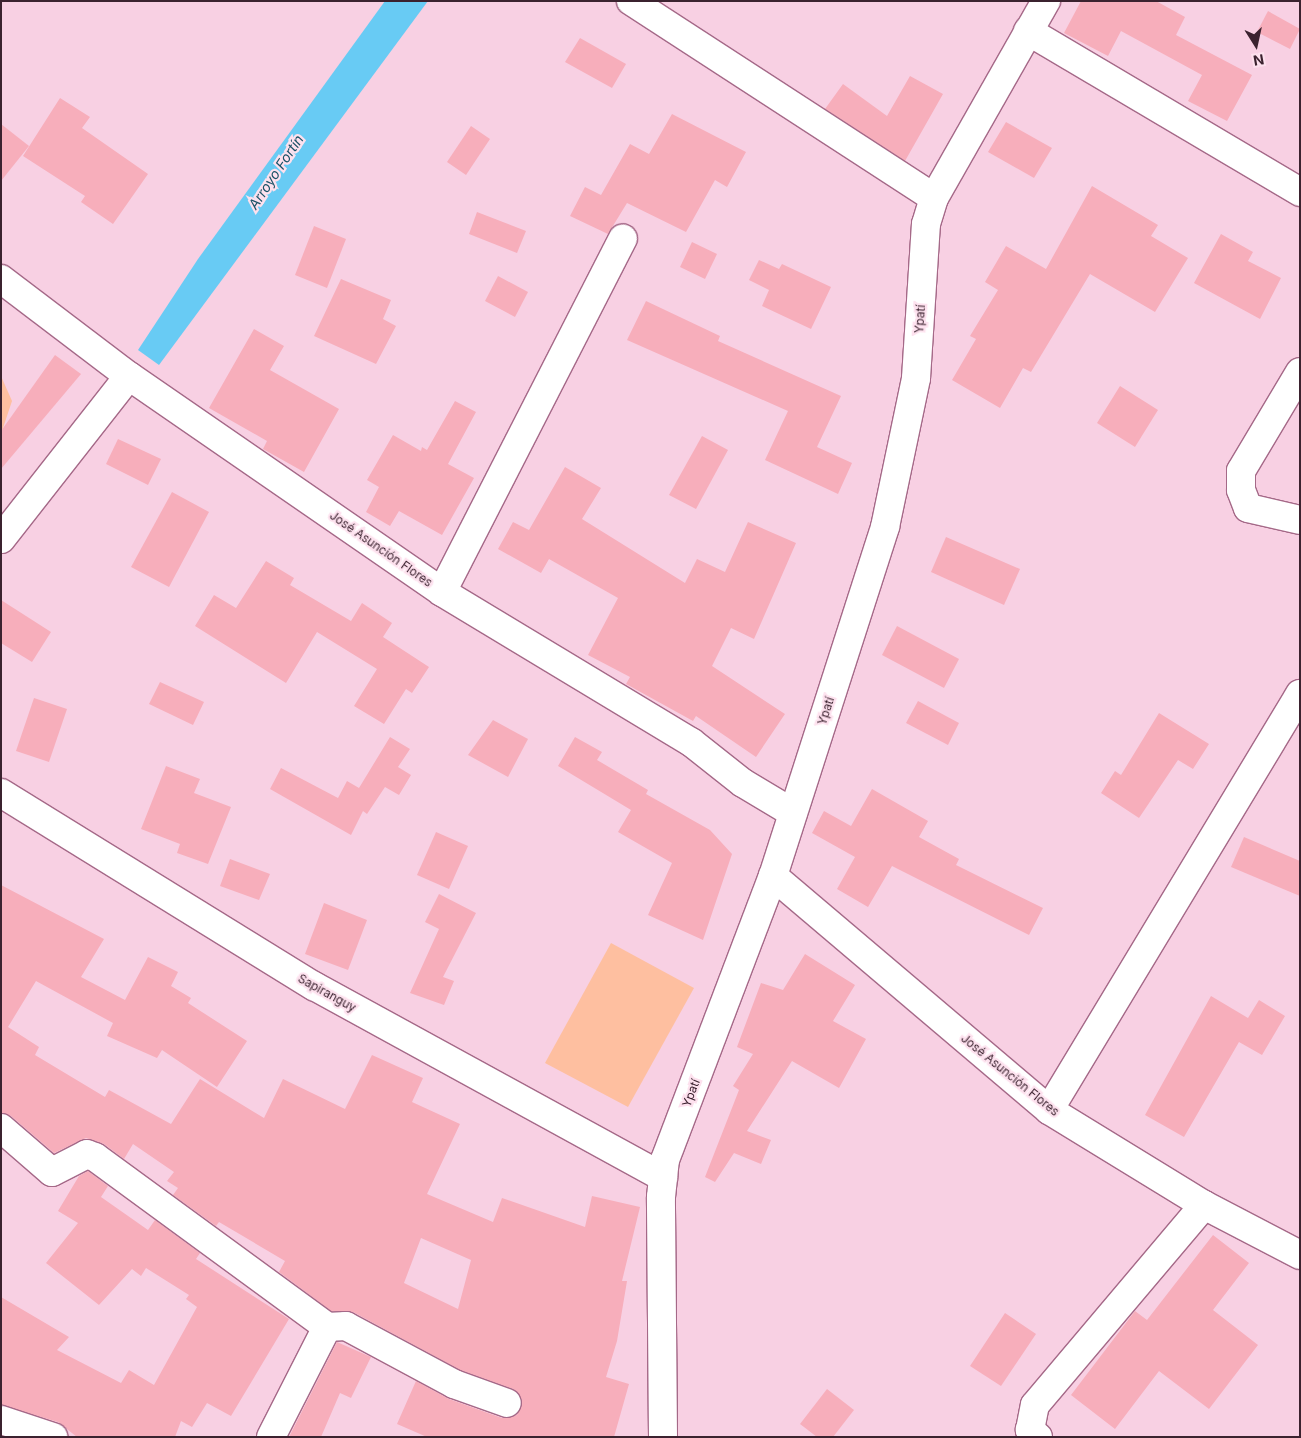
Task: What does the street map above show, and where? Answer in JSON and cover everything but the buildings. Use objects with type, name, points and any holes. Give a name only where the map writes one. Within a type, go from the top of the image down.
[{"type":"street","points":[[631,1],[934,198]]},
{"type":"street","name":"Ypatí","points":[[662,1437],[663,1178],[665,1160],[772,876],[783,807],[885,527],[916,378],[926,224],[934,198],[1046,1]]},
{"type":"street","points":[[1028,31],[1300,192]]},
{"type":"street","points":[[442,592],[623,238]]},
{"type":"street","name":"José Asunción Flores","points":[[1,278],[129,376],[442,592],[691,742],[783,807]]},
{"type":"street","points":[[1300,372],[1241,471],[1241,490],[1248,508],[1300,520]]},
{"type":"street","points":[[1,539],[129,376]]},
{"type":"street","points":[[1049,1110],[1300,694]]},
{"type":"street","name":"Sapiranguy","points":[[1,793],[314,986],[663,1178]]},
{"type":"street","name":"José Asunción Flores","points":[[772,876],[1049,1110],[1204,1205],[1300,1255]]},
{"type":"street","points":[[1,1128],[52,1172],[87,1154],[94,1157],[328,1327],[346,1326],[454,1384],[507,1403]]},
{"type":"street","points":[[1038,1437],[1030,1430],[1035,1405],[1204,1205]]},
{"type":"street","points":[[271,1437],[328,1327]]},
{"type":"street","points":[[1,1420],[53,1437]]},
{"type":"shaded area","points":[[1,376],[12,401],[1,434]]},
{"type":"shaded area","points":[[611,943],[694,988],[628,1107],[545,1063]]},
{"type":"water","name":"Arroyo Fortín","points":[[385,1],[428,1],[159,365],[138,350],[198,259]]}]
